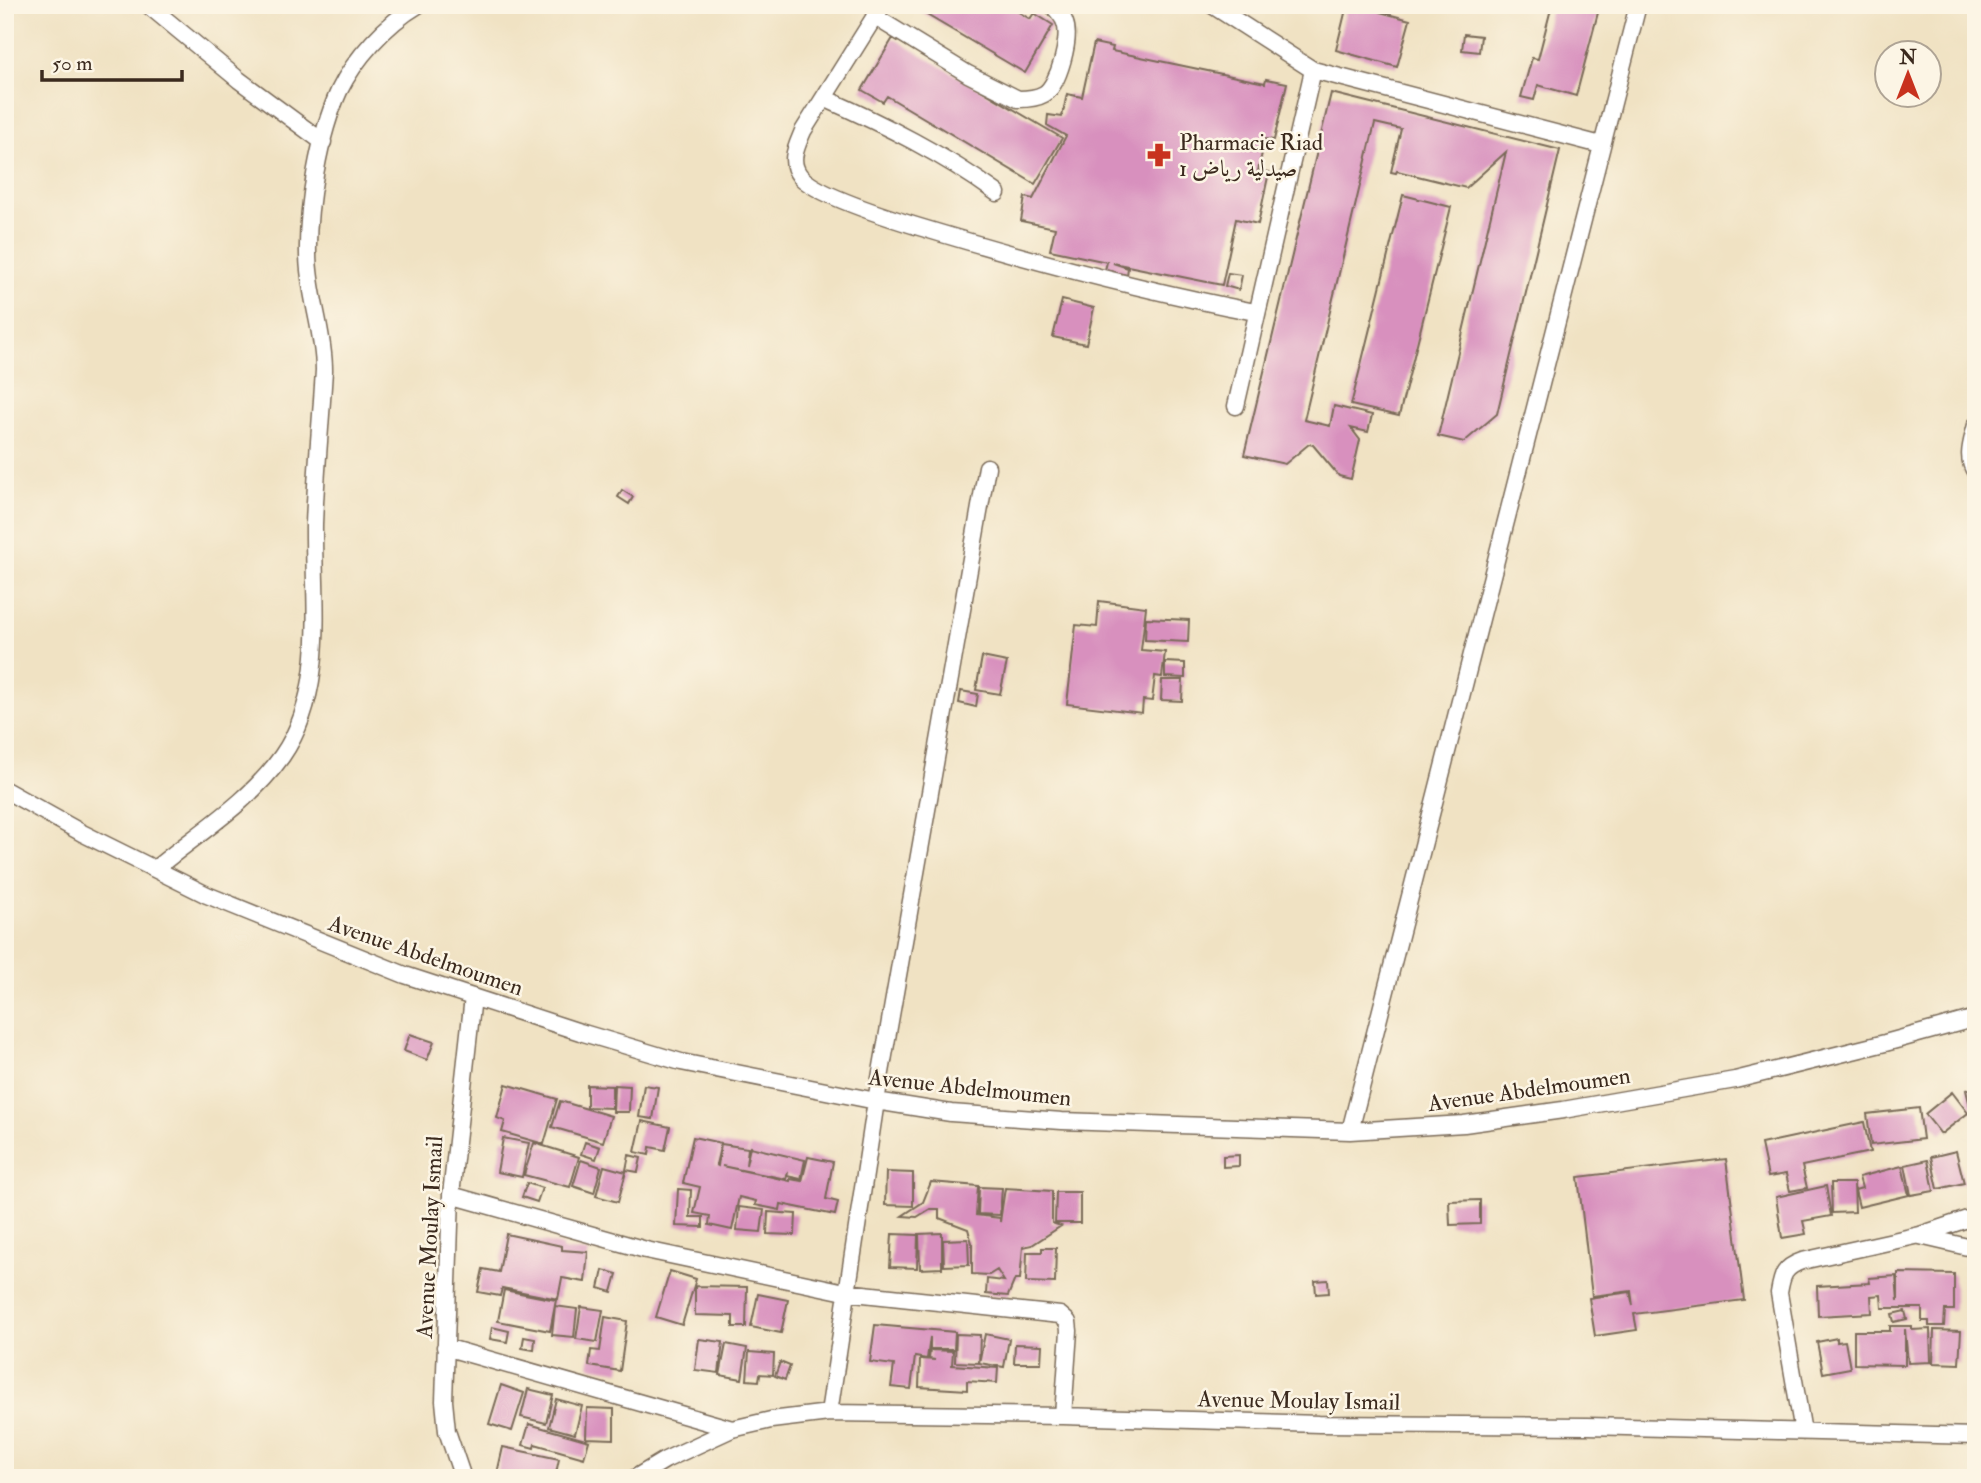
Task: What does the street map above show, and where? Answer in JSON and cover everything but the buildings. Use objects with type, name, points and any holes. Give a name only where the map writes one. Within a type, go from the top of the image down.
[{"type":"street","points":[[148,5],[239,80],[323,142]]},
{"type":"street","points":[[155,869],[222,818],[265,777],[289,744],[300,724],[307,702],[313,649],[314,522],[324,370],[323,347],[312,293],[308,254],[312,195],[323,142],[339,91],[352,70],[394,23],[418,5]]},
{"type":"street","points":[[1052,5],[1066,24],[1067,38],[1062,65],[1050,89],[1044,94],[1027,99],[1018,99],[968,74],[878,11],[803,131],[794,162],[800,176],[840,199],[988,248],[1112,281],[1255,312]]},
{"type":"street","points":[[1212,5],[1313,70],[1601,145]]},
{"type":"street","points":[[1350,1131],[1638,5]]},
{"type":"street","points":[[1236,406],[1255,312],[1313,70]]},
{"type":"street","points":[[824,98],[928,148],[997,193]]},
{"type":"street","points":[[1976,425],[1969,451],[1970,464],[1976,473]]},
{"type":"street","points":[[829,1413],[845,1292],[876,1101],[987,467]]},
{"type":"street","name":"Avenue Abdelmoumen","points":[[5,790],[82,833],[207,895],[405,975],[681,1062],[876,1101],[951,1113],[1062,1121],[1350,1131],[1464,1124],[1735,1080],[1976,1018]]},
{"type":"street","name":"Avenue Moulay Ismail","points":[[463,1478],[447,1431],[444,1401],[445,1347],[451,1195],[474,997]]},
{"type":"street","points":[[451,1195],[646,1250],[845,1292],[1037,1312],[1065,1318],[1069,1331],[1063,1416]]},
{"type":"street","points":[[1804,1432],[1779,1293],[1784,1271],[1802,1261],[1920,1235],[1976,1216]]},
{"type":"street","points":[[1920,1235],[1976,1249]]},
{"type":"street","points":[[445,1347],[732,1429]]},
{"type":"street","name":"Avenue Moulay Ismail","points":[[635,1478],[665,1460],[732,1429],[771,1420],[829,1413],[1063,1416],[1319,1424],[1588,1426],[1976,1436]]},
{"type":"place","name":"Pharmacie Riad 1 صيدلية رياض","points":[[1159,155]]}]
